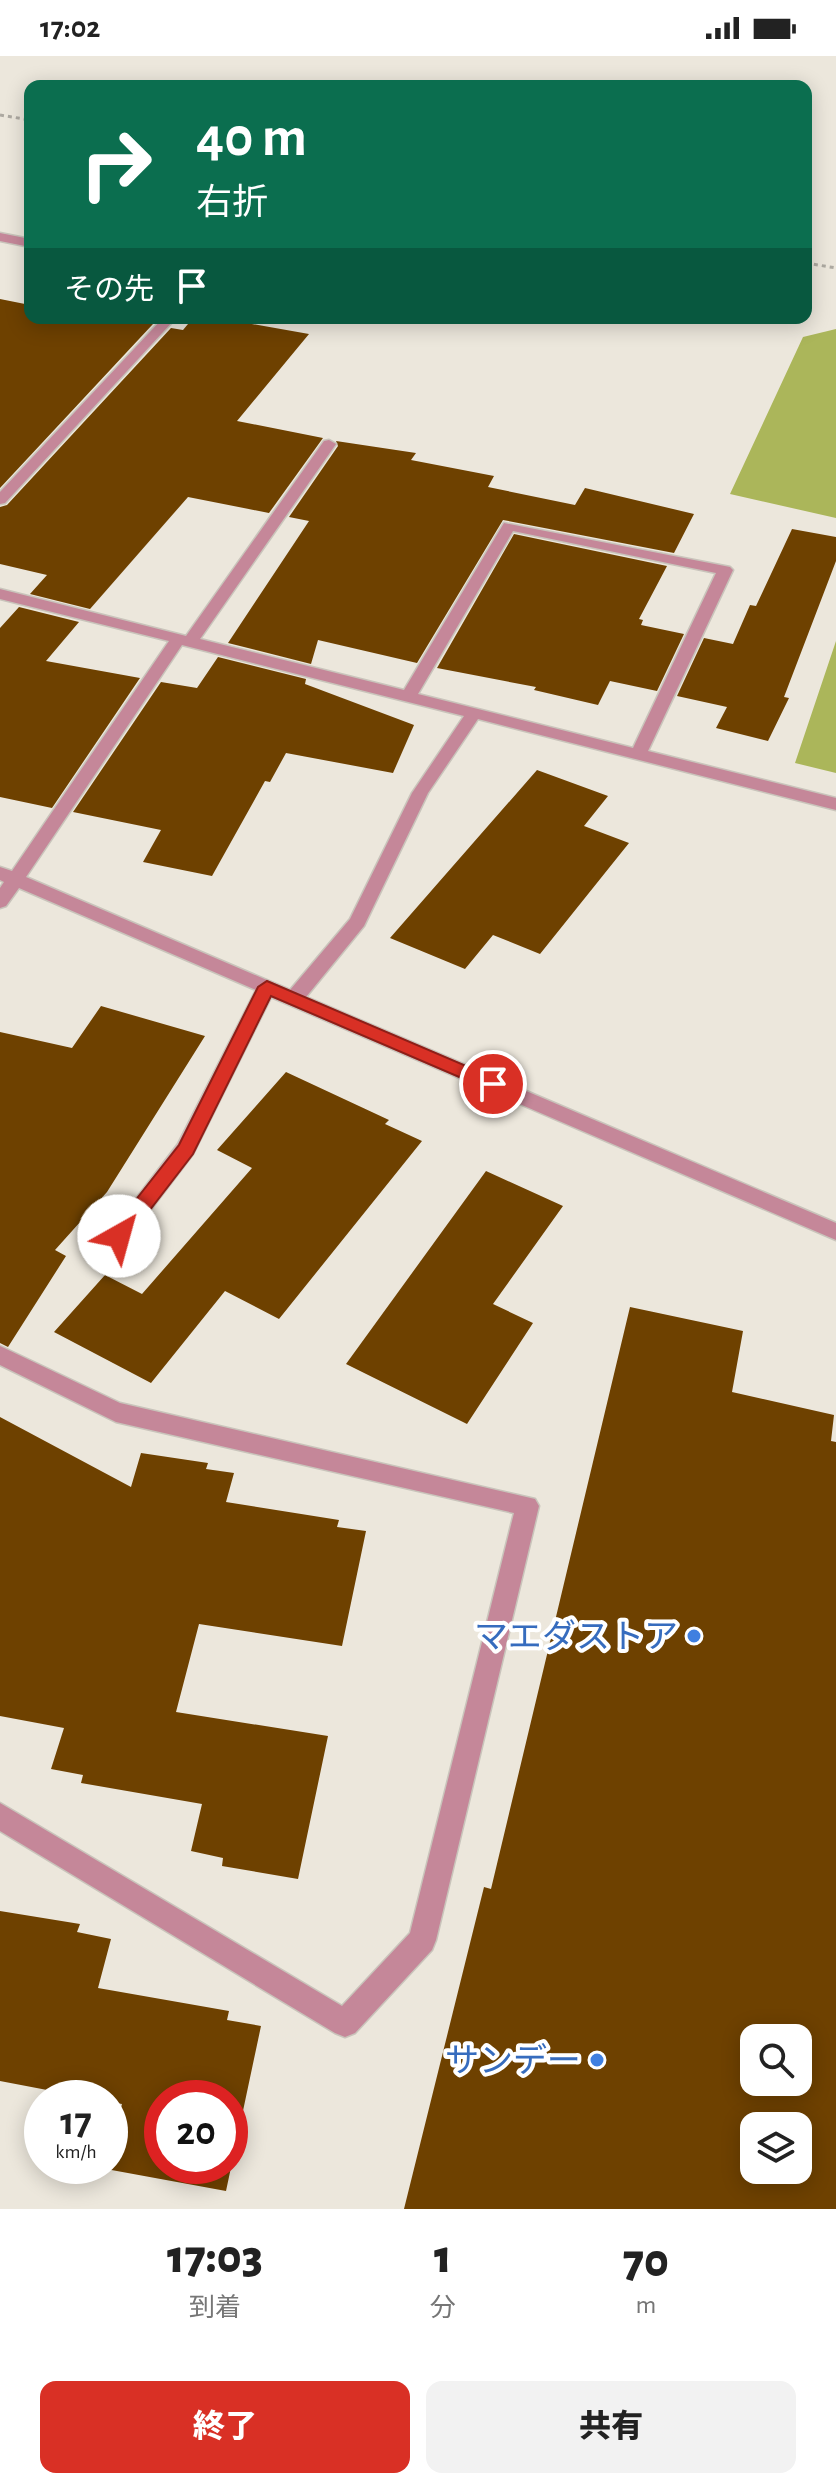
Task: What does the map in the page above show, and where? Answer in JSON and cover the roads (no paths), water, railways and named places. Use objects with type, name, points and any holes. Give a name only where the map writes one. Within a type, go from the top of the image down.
[{"type":"street","points":[[0,237],[24,242]]},
{"type":"street","points":[[0,500],[164,324]]},
{"type":"street","points":[[0,902],[7,876],[329,444]]},
{"type":"street","points":[[408,697],[509,526],[725,570],[638,754]]},
{"type":"street","points":[[0,594],[836,804]]},
{"type":"street","points":[[293,999],[358,922],[420,793],[474,713]]},
{"type":"street","points":[[7,876],[836,1232]]},
{"type":"street","points":[[119,1236],[186,1149],[267,987]]},
{"type":"street","points":[[0,1355],[116,1412],[527,1506],[422,1940],[345,2023],[0,1816]]},
{"type":"place","name":"マエダストア","points":[[694,1636]]},
{"type":"place","name":"サンデー","points":[[597,2060]]}]
